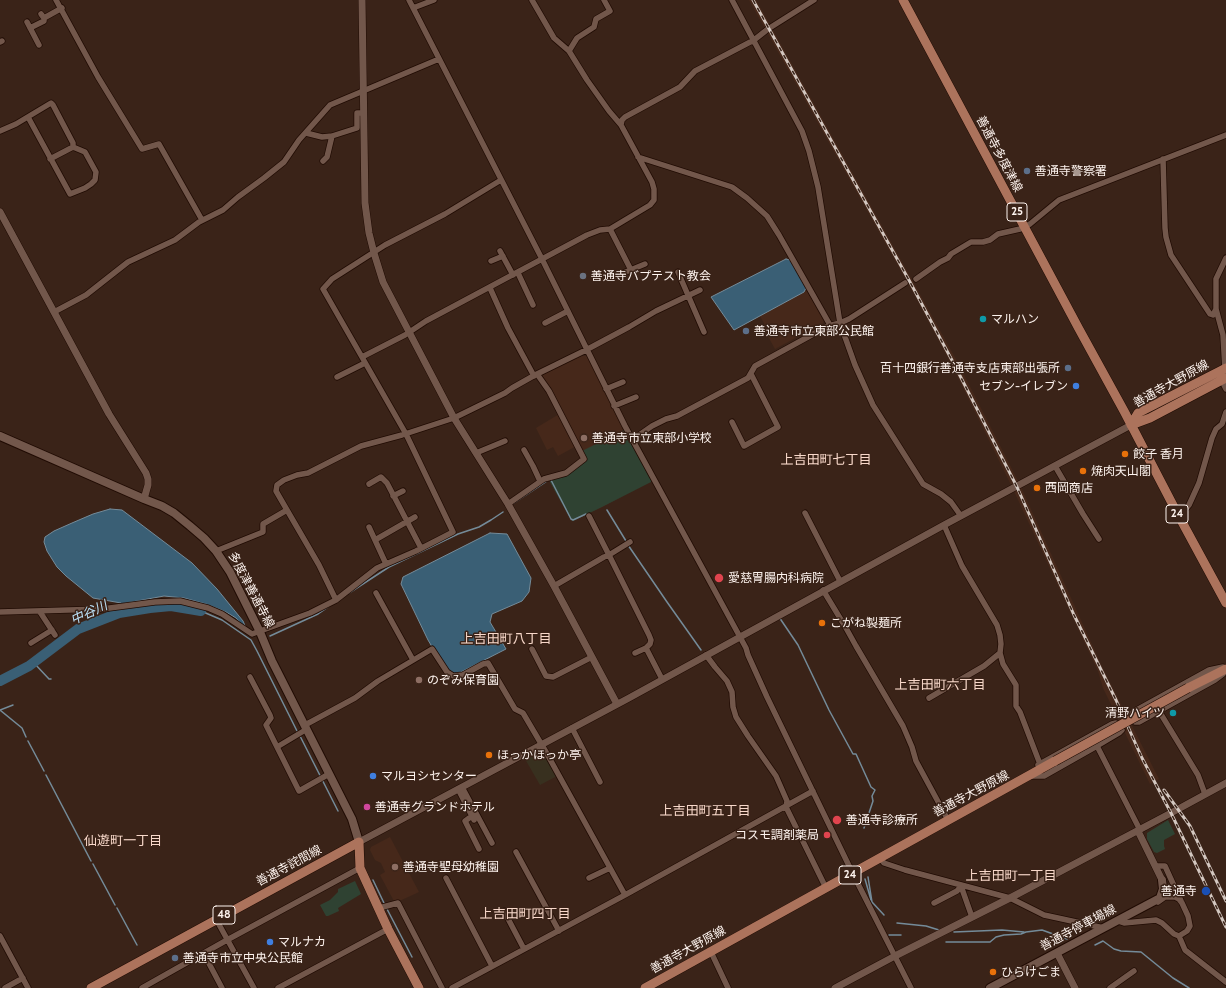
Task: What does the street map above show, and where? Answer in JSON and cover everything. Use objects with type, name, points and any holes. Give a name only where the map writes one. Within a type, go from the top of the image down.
[{"type":"main road","name":"善通寺多度津線","points":[[904,0],[1131,425]]},
{"type":"main road","name":"善通寺大野原線","points":[[1225,373],[1150,418],[1131,425],[1226,603]]},
{"type":"main road","name":"多度津善通寺線","points":[[0,436],[162,506],[174,513],[204,538],[216,551],[230,572],[260,632],[324,777],[352,819],[359,842]]},
{"type":"main road","name":"善通寺大野原線","points":[[645,988],[948,820],[1031,776],[1055,761],[1188,688],[1226,669]]},
{"type":"main road","points":[[359,842],[360,868],[388,929],[419,988]]},
{"type":"main road","name":"善通寺詫間線","points":[[96,987],[216,919],[359,842]]},
{"type":"main road","name":"善通寺停車場線","points":[[990,988],[1160,898],[1163,889],[1162,880]]},
{"type":"street","points":[[56,0],[62,8],[98,77],[142,149],[159,144],[202,220]]},
{"type":"street","points":[[362,0],[365,203],[369,232],[383,282],[454,418],[508,504],[617,704]]},
{"type":"street","points":[[409,0],[542,259],[614,406],[741,637],[767,697],[853,874],[911,988]]},
{"type":"street","points":[[414,8],[434,0]]},
{"type":"street","points":[[337,378],[426,321],[587,235],[600,230],[610,229],[650,205],[654,200],[652,182],[621,125],[587,80],[569,51],[554,38],[532,0]]},
{"type":"street","points":[[569,51],[578,38],[594,27],[596,19],[610,11],[604,0]]},
{"type":"street","points":[[732,0],[802,130],[818,187],[840,323],[855,364],[873,405],[923,484],[952,502],[961,516]]},
{"type":"street","points":[[621,125],[622,120],[625,117],[680,87],[695,71],[754,40],[768,29],[814,0]]},
{"type":"street","points":[[30,28],[44,22],[43,16],[62,8]]},
{"type":"street","points":[[27,22],[38,45]]},
{"type":"street","points":[[54,312],[86,295],[128,262],[175,240],[202,220],[223,210],[284,162],[330,105],[439,59]]},
{"type":"street","points":[[0,131],[28,117],[51,103],[73,143],[73,147]]},
{"type":"street","points":[[306,133],[322,137],[332,136],[357,128],[357,113],[363,113]]},
{"type":"street","points":[[28,117],[70,194],[85,188],[95,180],[96,172],[85,152],[73,147]]},
{"type":"street","points":[[916,279],[948,258],[951,254],[971,242],[983,242],[990,240],[998,234],[1020,229],[1030,224],[1058,200],[1226,134]]},
{"type":"street","points":[[323,161],[327,156],[332,136]]},
{"type":"street","points":[[50,159],[73,147]]},
{"type":"street","points":[[638,158],[732,187],[747,198],[766,216],[779,235],[830,325]]},
{"type":"street","points":[[1163,159],[1165,228],[1171,255],[1210,314],[1213,315],[1216,309]]},
{"type":"street","points":[[0,612],[102,609],[155,602],[180,601],[208,608],[222,614],[252,634],[310,613],[336,600],[377,568],[453,532],[406,434],[323,288],[332,279],[386,245],[445,214],[501,180]]},
{"type":"street","points":[[0,212],[109,414],[146,473],[148,485],[144,499]]},
{"type":"street","points":[[610,229],[631,270]]},
{"type":"street","points":[[491,261],[501,253],[533,305]]},
{"type":"street","points":[[1226,258],[1216,279],[1216,309],[1223,335],[1225,373],[1224,385],[1226,389]]},
{"type":"street","points":[[616,276],[645,264]]},
{"type":"street","points":[[678,272],[704,332]]},
{"type":"street","points":[[632,440],[652,426],[666,419],[677,416],[748,378],[755,366],[830,325],[840,323],[876,303],[905,283]]},
{"type":"street","points":[[490,288],[508,328],[535,375],[549,391],[584,459],[566,473],[540,481],[508,504]]},
{"type":"street","points":[[336,600],[319,565],[276,491],[277,485],[297,474],[308,473],[360,446],[406,434],[454,418],[505,393],[535,375],[586,350],[656,311],[700,290]]},
{"type":"street","points":[[545,324],[568,311]]},
{"type":"street","points":[[732,422],[744,446],[778,427],[751,374]]},
{"type":"street","points":[[606,389],[623,382]]},
{"type":"street","points":[[614,406],[636,397]]},
{"type":"street","points":[[1175,509],[1183,512],[1188,505],[1199,483],[1212,438],[1216,429],[1224,425],[1226,412]]},
{"type":"street","points":[[359,842],[741,637],[823,590],[1131,425]]},
{"type":"street","points":[[476,453],[505,441]]},
{"type":"street","points":[[524,450],[540,481]]},
{"type":"street","points":[[1055,466],[1099,539]]},
{"type":"street","points":[[368,484],[381,477],[387,483],[421,548]]},
{"type":"street","points":[[393,496],[403,491]]},
{"type":"street","points":[[216,551],[263,532],[263,524],[287,510]]},
{"type":"street","points":[[804,513],[840,581]]},
{"type":"street","points":[[589,516],[651,640],[650,644],[646,648],[635,653]]},
{"type":"street","points":[[375,540],[415,517]]},
{"type":"street","points":[[944,525],[962,566],[997,625],[1001,644],[1000,653],[1003,664],[1016,685],[1016,706],[1020,712],[1040,764]]},
{"type":"street","points":[[369,527],[386,564]]},
{"type":"street","points":[[554,586],[628,543]]},
{"type":"street","points":[[823,590],[903,726],[916,761],[948,820]]},
{"type":"street","points":[[376,592],[413,660]]},
{"type":"street","points":[[31,643],[53,632],[40,612]]},
{"type":"street","points":[[646,648],[662,679]]},
{"type":"street","points":[[277,747],[355,698],[378,681],[432,649],[447,672],[453,676],[463,675],[483,664],[488,663],[515,709],[523,713],[576,804],[625,895]]},
{"type":"street","points":[[532,649],[546,676],[553,677],[592,657]]},
{"type":"street","points":[[929,698],[984,666],[1000,653]]},
{"type":"street","points":[[706,655],[715,668],[727,680],[732,692],[736,717],[776,776],[787,801],[786,807],[826,888]]},
{"type":"street","points":[[1226,669],[1215,680],[1139,722],[1135,722],[1131,716],[1133,712],[1210,670],[1226,669]]},
{"type":"street","points":[[250,677],[270,715],[266,725],[300,791],[324,777]]},
{"type":"street","points":[[1159,711],[1198,775],[1205,794]]},
{"type":"street","points":[[1116,722],[1122,730],[1044,776],[1031,776],[1037,765],[1040,764],[1116,722]]},
{"type":"street","points":[[572,728],[600,782]]},
{"type":"street","points":[[1097,746],[1162,880]]},
{"type":"street","points":[[836,988],[895,956],[1010,898],[1226,783]]},
{"type":"street","points":[[460,788],[473,818],[464,821],[479,848]]},
{"type":"street","points":[[460,788],[492,843]]},
{"type":"street","points":[[452,988],[625,895],[813,791]]},
{"type":"street","points":[[516,852],[558,931]]},
{"type":"street","points":[[880,858],[888,864],[961,886],[1010,898],[1044,915],[1105,928]]},
{"type":"street","points":[[1155,866],[1165,866],[1188,916],[1190,926],[1187,931],[1179,936]]},
{"type":"street","points":[[142,988],[360,868]]},
{"type":"street","points":[[589,878],[610,868]]},
{"type":"street","points":[[446,878],[492,966]]},
{"type":"street","points":[[934,902],[957,891],[961,886]]},
{"type":"street","points":[[961,886],[972,917]]},
{"type":"street","points":[[1150,903],[1155,903],[1165,897],[1173,897],[1182,903]]},
{"type":"street","points":[[378,908],[398,903],[442,988]]},
{"type":"street","points":[[504,911],[524,949]]},
{"type":"street","points":[[1133,912],[1134,919],[1138,922]]},
{"type":"street","points":[[216,919],[254,988]]},
{"type":"street","points":[[1118,920],[1124,923],[1156,920],[1162,923],[1174,934],[1179,936],[1185,950],[1226,982]]},
{"type":"street","points":[[278,988],[388,929]]},
{"type":"street","points":[[0,936],[3,947],[28,988]]},
{"type":"street","points":[[711,952],[728,988]]},
{"type":"street","points":[[1057,953],[1075,988]]},
{"type":"street","points":[[204,954],[222,988]]},
{"type":"street","points":[[1110,988],[1134,971]]},
{"type":"street","points":[[5,988],[23,978]]},
{"type":"shaded area","points":[[749,0],[756,0],[958,363],[1020,485],[1103,669],[1159,779],[1150,784],[1103,688],[1098,671],[1013,489],[952,365],[908,283]]},
{"type":"shaded area","points":[[808,290],[825,319],[823,323],[775,349],[764,329],[766,327],[760,316]]},
{"type":"shaded area","name":"善通寺市立東部小学校","points":[[581,356],[587,356],[651,481],[573,521],[571,520],[550,482],[569,474],[586,460],[578,445],[558,456],[553,447],[547,450],[536,428],[561,413],[541,375]]},
{"type":"shaded area","points":[[540,751],[544,752],[557,776],[540,785],[525,759]]},
{"type":"shaded area","name":"善通寺聖母幼稚園","points":[[390,837],[419,892],[395,903],[380,875],[385,872],[381,863],[375,860],[370,850],[371,847]]},
{"type":"green space","points":[[624,430],[651,482],[573,521],[571,520],[550,482],[550,479],[569,474],[586,460],[582,451]]},
{"type":"green space","points":[[1168,820],[1175,834],[1164,840],[1165,849],[1157,853],[1154,852],[1147,839],[1147,833]]},
{"type":"green space","points":[[355,881],[361,894],[338,908],[339,911],[326,916],[320,905],[330,900],[338,892],[338,889]]},
{"type":"water","points":[[786,259],[790,260],[806,288],[804,292],[734,330],[711,297]]},
{"type":"water","points":[[110,509],[122,510],[192,563],[217,589],[243,621],[246,628],[236,618],[226,612],[206,604],[184,598],[164,596],[121,604],[93,598],[66,576],[57,567],[47,551],[44,542],[45,537],[72,523]]},
{"type":"water","points":[[490,533],[507,534],[531,578],[529,592],[522,601],[492,614],[490,622],[506,649],[459,673],[452,674],[447,672],[428,640],[401,584],[403,577]]},
{"type":"waterway","points":[[551,480],[571,519],[573,520],[586,514]]},
{"type":"waterway","points":[[514,503],[547,481]]},
{"type":"waterway","points":[[607,510],[626,541]]},
{"type":"waterway","points":[[349,593],[389,567],[458,534],[479,527],[503,512]]},
{"type":"waterway","points":[[628,545],[701,650]]},
{"type":"waterway","points":[[270,636],[318,614],[331,605]]},
{"type":"waterway","name":"中谷川","points":[[0,681],[29,666],[78,629],[119,613],[171,606],[201,611]]},
{"type":"waterway","points":[[201,611],[222,620],[251,640],[298,733]]},
{"type":"waterway","points":[[779,617],[798,645],[829,710],[853,754],[856,754],[871,787],[875,790],[872,796],[873,801],[864,828]]},
{"type":"waterway","points":[[34,663],[49,679],[51,679]]},
{"type":"waterway","points":[[13,705],[0,710],[22,728],[26,737]]},
{"type":"waterway","points":[[300,736],[338,811]]},
{"type":"waterway","points":[[28,741],[44,771]]},
{"type":"waterway","points":[[46,775],[91,861]]},
{"type":"waterway","points":[[93,864],[115,905]]},
{"type":"waterway","points":[[868,877],[872,902],[884,915]]},
{"type":"waterway","points":[[865,879],[871,900]]},
{"type":"waterway","points":[[373,880],[384,903]]},
{"type":"waterway","points":[[117,908],[137,945]]},
{"type":"waterway","points":[[387,909],[412,957]]},
{"type":"waterway","points":[[897,923],[926,926],[939,930]]},
{"type":"waterway","points":[[954,932],[1002,930],[1024,932]]},
{"type":"waterway","points":[[946,942],[990,942],[996,937],[1004,935],[1021,934],[1042,930],[1067,939]]},
{"type":"waterway","points":[[889,935],[901,935]]},
{"type":"waterway","points":[[1095,945],[1103,941],[1114,949],[1121,951],[1141,952],[1173,978],[1189,988]]},
{"type":"railway","points":[[753,0],[910,282],[1017,487],[1074,615],[1116,700],[1142,758],[1171,813],[1226,927]]},
{"type":"railway","points":[[1164,790],[1190,826],[1226,901]]},
{"type":"place","name":"善通寺警察署","points":[[1027,171]]},
{"type":"place","name":"善通寺バプテスト教会","points":[[583,276]]},
{"type":"place","name":"マルハン","points":[[983,319]]},
{"type":"place","name":"善通寺市立東部公民館","points":[[746,331]]},
{"type":"place","name":"百十四銀行善通寺支店東部出張所","points":[[1068,368]]},
{"type":"place","name":"セブン-イレブン","points":[[1076,386]]},
{"type":"place","name":"善通寺市立東部小学校","points":[[584,438]]},
{"type":"place","name":"餃子 香月","points":[[1125,454]]},
{"type":"place","name":"焼肉天山閣","points":[[1083,471]]},
{"type":"place","name":"西岡商店","points":[[1037,488]]},
{"type":"place","name":"愛慈胃腸内科病院","points":[[719,578]]},
{"type":"place","name":"こがね製麺所","points":[[822,623]]},
{"type":"place","name":"のぞみ保育園","points":[[419,680]]},
{"type":"place","name":"清野ハイツ","points":[[1173,713]]},
{"type":"place","name":"ほっかほっか亭","points":[[489,755]]},
{"type":"place","name":"マルヨシセンター","points":[[373,776]]},
{"type":"place","name":"善通寺グランドホテル","points":[[367,807]]},
{"type":"place","name":"善通寺診療所","points":[[837,820]]},
{"type":"place","name":"コスモ調剤薬局","points":[[827,835]]},
{"type":"place","name":"善通寺聖母幼稚園","points":[[395,867]]},
{"type":"place","name":"善通寺","points":[[1206,891]]},
{"type":"place","name":"マルナカ","points":[[270,942]]},
{"type":"place","name":"善通寺市立中央公民館","points":[[175,958]]},
{"type":"place","name":"ひらけごま","points":[[993,972]]},
{"type":"district","name":"上吉田町七丁目","points":[[826,460]]},
{"type":"district","name":"上吉田町八丁目","points":[[506,639]]},
{"type":"district","name":"上吉田町六丁目","points":[[940,685]]},
{"type":"district","name":"上吉田町五丁目","points":[[705,811]]},
{"type":"district","name":"仙遊町一丁目","points":[[123,841]]},
{"type":"district","name":"上吉田町一丁目","points":[[1011,876]]},
{"type":"district","name":"上吉田町四丁目","points":[[525,914]]}]
